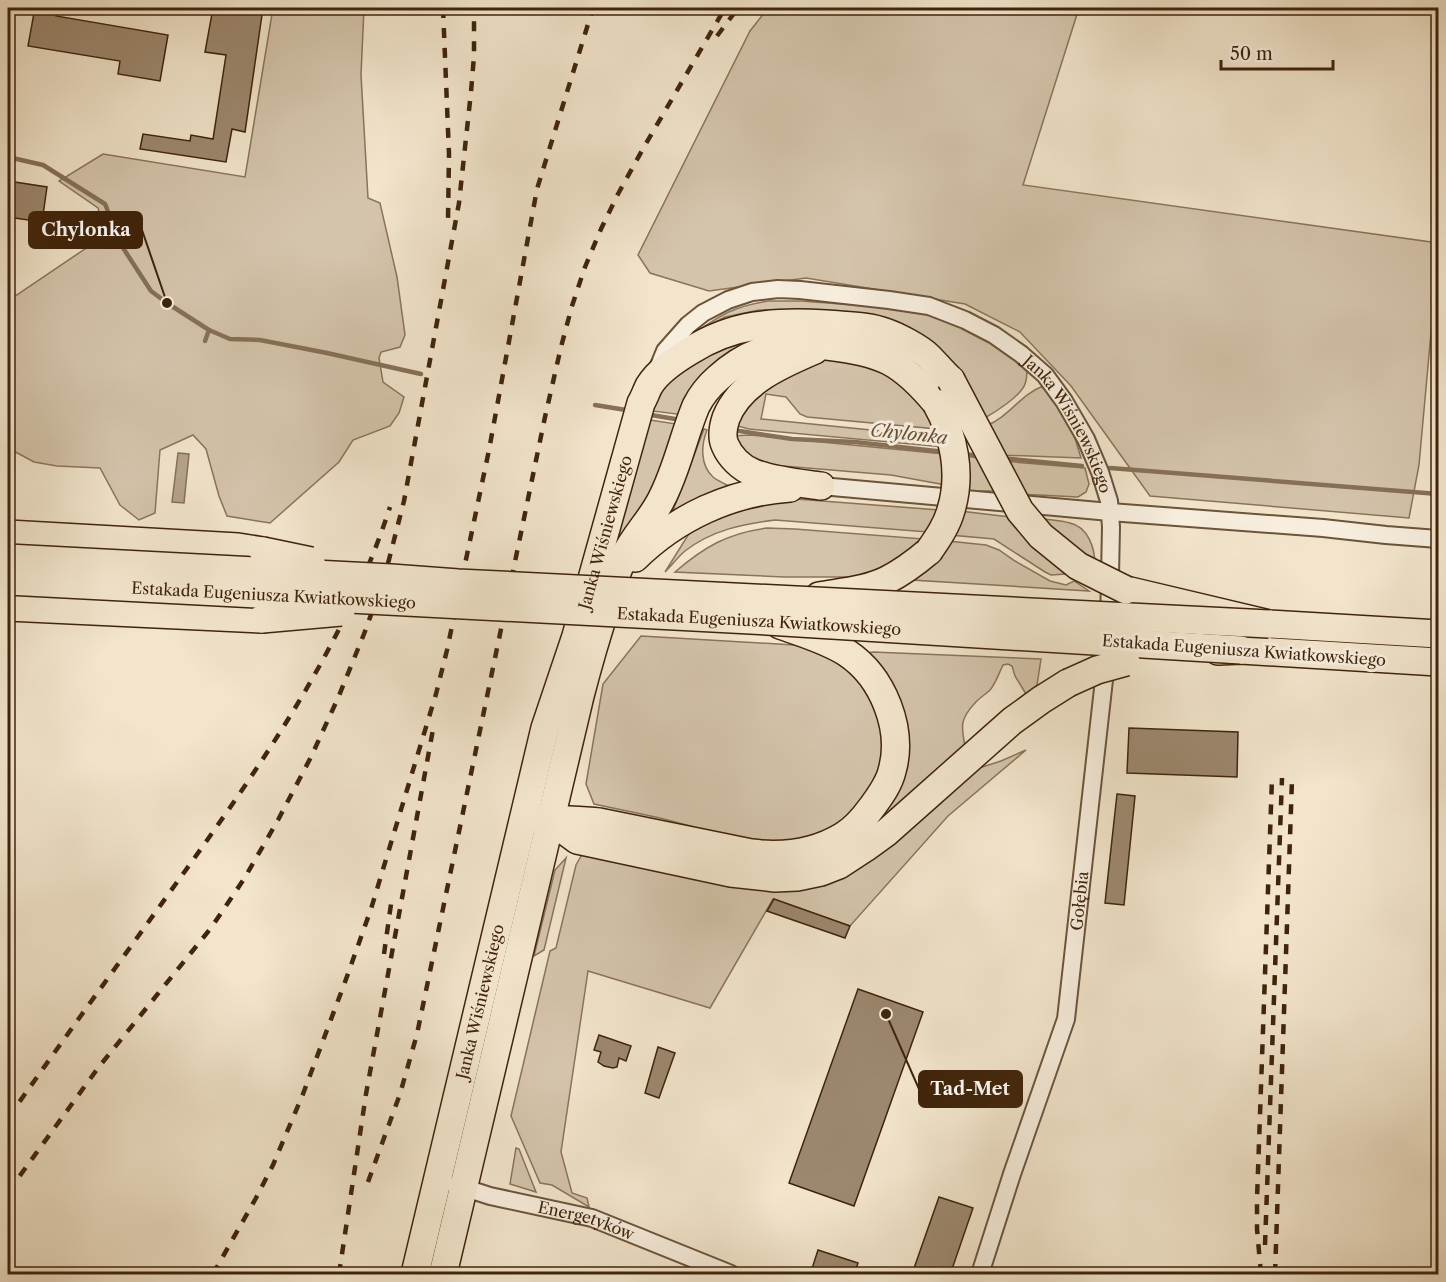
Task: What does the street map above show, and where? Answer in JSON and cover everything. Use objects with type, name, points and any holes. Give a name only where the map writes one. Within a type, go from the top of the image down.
[{"type":"highway","points":[[646,394],[677,359],[706,340],[726,332],[746,327],[789,323],[864,327],[886,332],[927,355],[943,392],[1020,511],[1041,536],[1078,566],[1126,590],[1269,624]]},
{"type":"highway","name":"Janka Wiśniewskiego","points":[[443,1275],[580,696],[623,559],[662,499],[697,404],[711,384],[729,368],[748,356],[766,349],[809,343],[862,350],[892,362],[921,385],[943,392]]},
{"type":"highway","points":[[821,486],[783,481],[752,473],[736,462],[722,440],[729,412],[738,397],[748,388],[762,376],[827,346]]},
{"type":"highway","points":[[796,600],[866,588],[885,581],[929,551],[951,512],[954,498],[956,474],[943,392]]},
{"type":"highway","name":"Janka Wiśniewskiego","points":[[416,1275],[545,728],[576,636],[631,438],[646,394]]},
{"type":"highway","points":[[612,590],[624,571],[643,550],[694,514],[740,496],[777,489],[821,486]]},
{"type":"highway","points":[[8,534],[238,547],[278,553],[392,578]]},
{"type":"highway","name":"Estakada Eugeniusza Kwiatkowskiego","points":[[8,558],[1438,634]]},
{"type":"highway","name":"Estakada Eugeniusza Kwiatkowskiego","points":[[8,581],[767,621],[1438,662]]},
{"type":"highway","points":[[8,607],[262,619],[441,603]]},
{"type":"highway","points":[[524,815],[550,820],[581,819],[765,855],[802,853],[845,835],[864,819],[882,794],[892,771],[895,750],[893,721],[885,697],[867,671],[848,654],[819,639],[767,621]]},
{"type":"highway","points":[[550,820],[577,840],[731,873],[775,878],[798,877],[820,872],[839,864],[886,832],[1012,721],[1068,683],[1110,666],[1149,657],[1242,650]]},
{"type":"street","name":"Janka Wiśniewskiego","points":[[646,394],[665,351],[688,325],[703,313],[728,300],[752,292],[778,289],[800,290],[929,306],[994,335],[1045,375],[1064,401],[1086,439],[1107,489],[1110,512]]},
{"type":"street","name":"Janka Wiśniewskiego","points":[[821,486],[1438,539]]},
{"type":"street","name":"Gołębia","points":[[980,1275],[1066,1019],[1109,630],[1110,512]]},
{"type":"street","name":"Energetyków","points":[[437,1181],[490,1196],[592,1218],[731,1275]]},
{"type":"shaded area","points":[[273,8],[364,8],[361,75],[368,198],[380,203],[397,277],[405,335],[400,347],[381,352],[379,358],[383,382],[404,397],[399,413],[390,426],[353,440],[339,462],[270,523],[227,516],[206,449],[193,435],[160,450],[155,513],[139,520],[120,505],[100,468],[57,466],[34,462],[8,448],[8,301],[107,234],[98,208],[59,181],[103,154],[245,177]]},
{"type":"shaded area","points":[[768,8],[1079,8],[1023,185],[1438,243],[1419,465],[1409,518],[1150,496],[1071,386],[1020,332],[965,304],[806,278],[709,291],[650,273],[638,255],[750,31]]},
{"type":"shaded area","points":[[768,301],[882,307],[924,313],[974,329],[1027,369],[1026,382],[1013,399],[983,419],[814,313],[759,310],[725,317],[695,333],[729,312],[746,305]]},
{"type":"shaded area","points":[[784,330],[846,334],[890,346],[917,362],[942,387],[953,403],[955,411],[923,373],[894,354],[851,340],[804,336],[781,338],[741,350],[723,362],[707,378],[685,415],[652,411],[663,389],[674,375],[709,349],[737,336]]},
{"type":"shaded area","points":[[841,359],[883,371],[916,396],[938,429],[807,417],[800,414],[786,397],[766,394],[761,419],[940,437],[943,447],[749,429],[734,425],[748,396],[815,360]]},
{"type":"shaded area","points":[[1043,386],[1066,418],[1081,458],[999,455],[986,426],[1002,417],[1028,395]]},
{"type":"shaded area","points":[[650,420],[683,425],[661,492],[606,569]]},
{"type":"shaded area","points":[[704,429],[707,430],[703,448],[706,467],[713,477],[731,487],[672,513]]},
{"type":"shaded area","points":[[750,435],[944,454],[946,485],[891,475],[759,464],[746,460],[732,436]]},
{"type":"shaded area","points":[[178,453],[189,454],[184,503],[172,502]]},
{"type":"shaded area","points":[[965,456],[978,458],[995,491],[965,491]]},
{"type":"shaded area","points":[[1002,461],[1085,468],[1089,484],[1086,492],[1078,497],[1019,494]]},
{"type":"shaded area","points":[[796,499],[939,510],[928,532],[775,520],[740,526],[717,533],[695,544],[682,553],[665,572],[695,524],[718,513]]},
{"type":"shaded area","points":[[960,511],[1010,517],[1030,541],[1065,574],[1051,575],[994,539],[950,535]]},
{"type":"shaded area","points":[[1037,518],[1066,522],[1082,529],[1092,545],[1095,565]]},
{"type":"shaded area","points":[[767,528],[924,539],[878,574],[848,577],[784,577],[675,572],[717,542],[740,533]]},
{"type":"shaded area","points":[[948,541],[986,545],[999,550],[1050,581],[1066,585],[1074,581],[1089,591],[912,580]]},
{"type":"shaded area","points":[[641,636],[794,645],[816,650],[844,663],[875,700],[885,748],[877,776],[862,802],[839,824],[815,836],[788,843],[761,842],[594,804],[586,784],[603,684]]},
{"type":"shaded area","points":[[868,653],[1041,659],[1037,685],[1026,694],[1012,666],[1003,665],[992,687],[964,718],[962,728],[965,746],[880,824],[878,821],[902,707],[886,672]]},
{"type":"shaded area","points":[[1026,750],[948,816],[850,926],[773,899],[710,1008],[588,971],[561,1152],[572,1193],[587,1198],[589,1207],[552,1185],[540,1183],[511,1116],[550,951],[556,948],[576,865],[581,856],[586,854],[773,890],[979,768]]},
{"type":"shaded area","points":[[566,858],[544,950],[534,956],[555,870]]},
{"type":"shaded area","points":[[516,1148],[519,1149],[536,1192],[510,1184]]},
{"type":"building","points":[[42,8],[57,8],[56,16],[168,35],[160,81],[118,74],[120,61],[28,46],[34,13],[41,14]]},
{"type":"building","points":[[213,8],[263,8],[245,132],[232,129],[226,162],[140,149],[143,134],[190,141],[191,135],[213,139],[226,55],[205,52]]},
{"type":"building","points":[[8,181],[47,187],[42,222],[8,217]]},
{"type":"building","points":[[1129,728],[1238,732],[1237,777],[1127,773]]},
{"type":"building","points":[[1117,794],[1135,796],[1124,905],[1105,903]]},
{"type":"building","points":[[774,899],[850,926],[845,938],[767,911]]},
{"type":"building","points":[[858,989],[923,1012],[854,1206],[789,1183]]},
{"type":"building","points":[[599,1035],[631,1046],[626,1061],[619,1058],[617,1067],[613,1068],[598,1062],[601,1052],[594,1050]]},
{"type":"building","points":[[658,1047],[675,1053],[659,1098],[645,1093]]},
{"type":"building","points":[[939,1197],[973,1208],[950,1275],[924,1275],[913,1271]]},
{"type":"building","points":[[818,1250],[858,1263],[854,1275],[810,1275]]},
{"type":"waterway","name":"Chylonka","points":[[8,157],[43,165],[105,204],[114,234],[151,291],[209,330],[230,339],[260,340],[421,374]]},
{"type":"waterway","points":[[205,341],[209,330]]},
{"type":"waterway","name":"Chylonka","points":[[595,405],[626,410]]},
{"type":"waterway","name":"Chylonka","points":[[651,415],[681,420]]},
{"type":"waterway","name":"Chylonka","points":[[733,430],[792,439],[855,442],[945,452]]},
{"type":"waterway","name":"Chylonka","points":[[963,454],[981,456]]},
{"type":"waterway","name":"Chylonka","points":[[1001,458],[1082,466]]},
{"type":"waterway","name":"Chylonka","points":[[1110,468],[1438,494]]},
{"type":"railway","points":[[443,8],[449,154],[448,220]]},
{"type":"railway","points":[[8,1192],[98,1068],[211,928],[244,879],[311,757],[364,634],[384,579],[404,501],[459,203],[474,56],[474,8]]},
{"type":"railway","points":[[213,1274],[273,1165],[303,1094],[371,909],[436,694],[489,450],[537,189],[593,8]]},
{"type":"railway","points":[[368,1182],[400,1094],[417,1034],[545,417],[572,306],[585,267],[618,194],[725,8]]},
{"type":"railway","points":[[717,36],[738,8]]},
{"type":"railway","points":[[8,1118],[207,841],[298,704],[349,608],[390,507]]},
{"type":"railway","points":[[339,1274],[366,1094],[434,724]]},
{"type":"railway","points":[[1261,1274],[1257,1199],[1272,778]]},
{"type":"railway","points":[[1265,1245],[1282,778]]},
{"type":"railway","points":[[1275,1274],[1292,779]]},
{"type":"railway","points":[[384,954],[391,904]]},
{"type":"place","name":"Chylonka","points":[[167,303]]},
{"type":"place","name":"Tad-Met","points":[[886,1014]]}]
